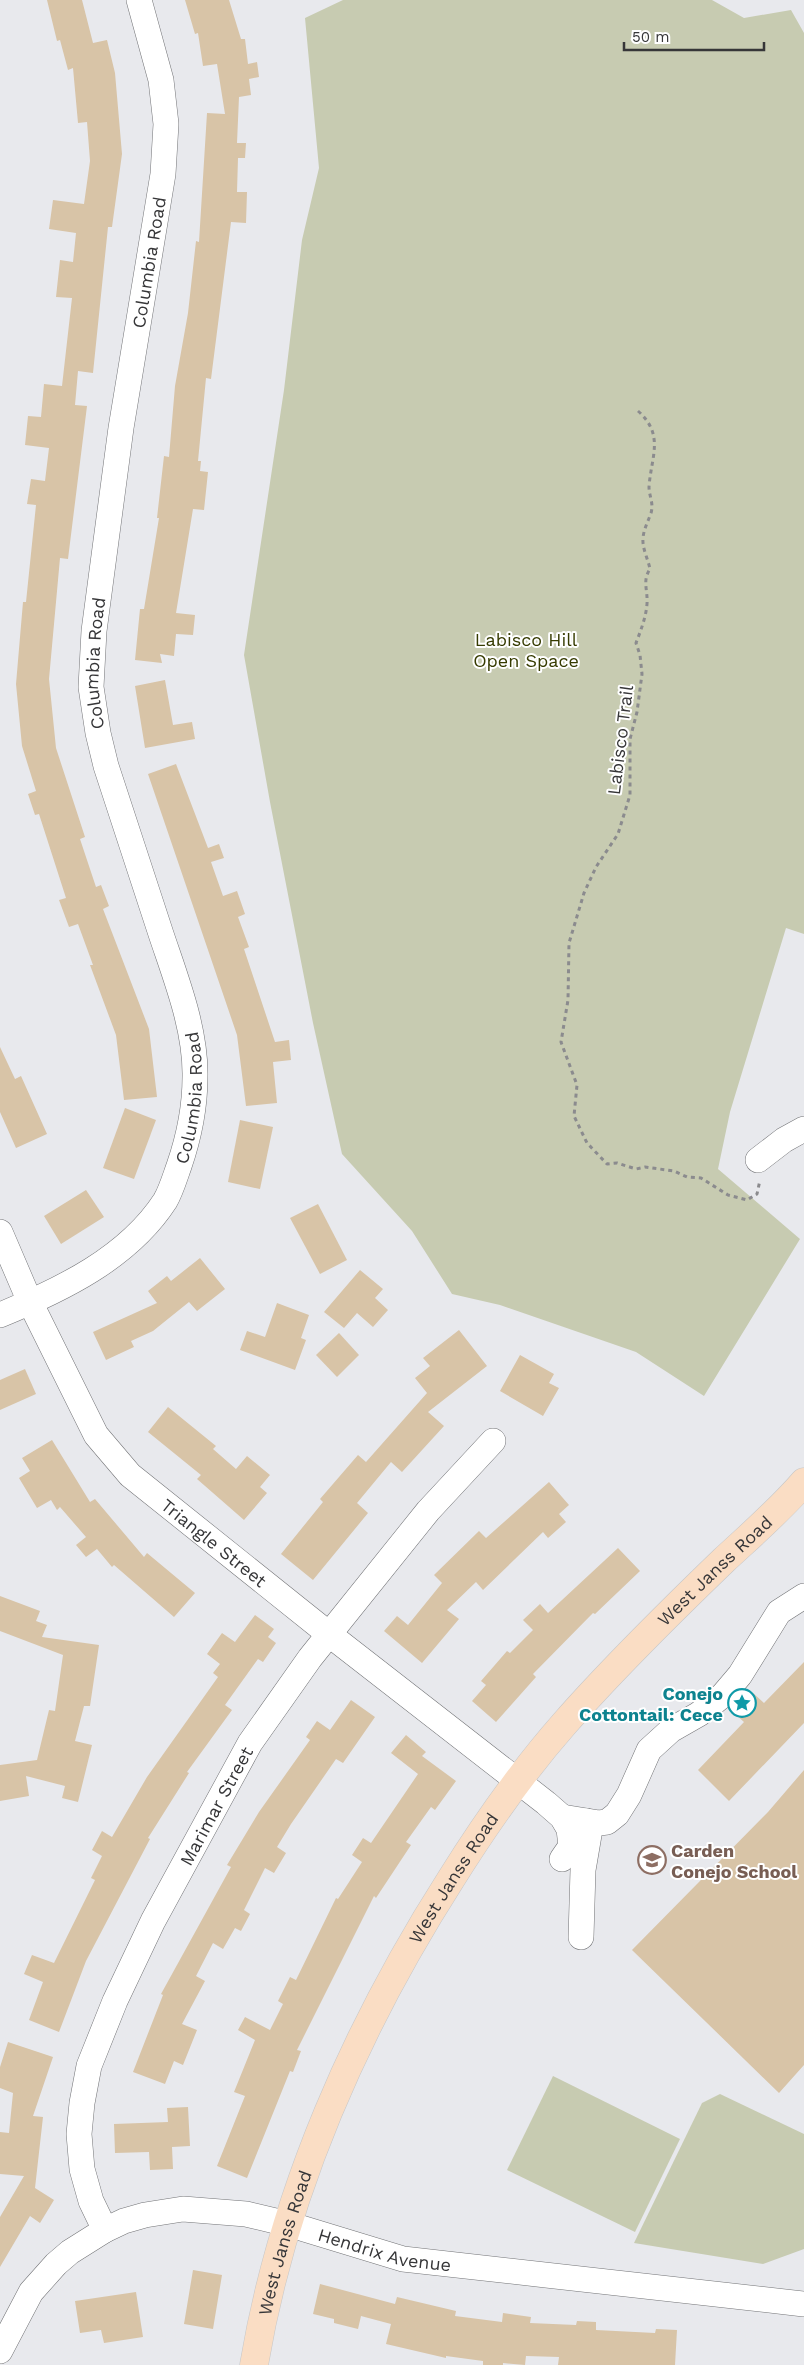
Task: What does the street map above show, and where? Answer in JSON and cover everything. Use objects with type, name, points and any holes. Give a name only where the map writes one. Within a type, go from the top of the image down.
[{"type":"main road","name":"West Janss Road","points":[[254,2365],[288,2224],[319,2137],[372,2014],[428,1914],[517,1779],[626,1658],[803,1486]]},
{"type":"street","name":"Columbia Road","points":[[0,1315],[85,1274],[124,1247],[147,1223],[166,1200],[188,1139],[193,1109],[195,1076],[187,1021],[173,971],[106,766],[98,733],[91,687],[94,632],[120,438],[164,166],[166,124],[161,80],[139,0]]},
{"type":"street","points":[[758,1160],[784,1140],[804,1129]]},
{"type":"street","name":"Triangle Street","points":[[0,1232],[30,1302],[96,1435],[130,1475],[330,1635],[517,1779],[554,1793],[574,1819]]},
{"type":"street","name":"Marimar Street","points":[[105,2230],[91,2200],[82,2169],[79,2134],[82,2103],[90,2066],[115,2002],[153,1921],[195,1840],[250,1743],[310,1658],[428,1511],[493,1442]]},
{"type":"street","points":[[574,1819],[607,1822],[617,1814],[630,1795],[649,1750],[671,1730],[699,1714],[723,1696],[740,1675],[780,1612],[804,1596]]},
{"type":"street","points":[[562,1859],[570,1846],[572,1839],[569,1829],[574,1819]]},
{"type":"street","points":[[574,1819],[589,1835],[583,1870],[581,1937]]},
{"type":"street","name":"Hendrix Avenue","points":[[0,2351],[31,2292],[63,2258],[105,2230],[145,2215],[183,2208],[246,2214],[288,2224],[403,2259],[804,2304]]},
{"type":"path","name":"Labisco Trail","points":[[638,411],[652,429],[654,460],[649,484],[649,494],[653,503],[651,514],[646,522],[643,539],[650,569],[644,577],[647,605],[643,626],[636,643],[640,655],[642,674],[637,712],[630,739],[630,795],[618,834],[596,867],[584,893],[569,943],[568,1000],[561,1042],[577,1085],[574,1116],[587,1143],[607,1164],[618,1163],[636,1169],[645,1167],[674,1171],[687,1177],[702,1178],[728,1195],[747,1200],[757,1194],[759,1188],[760,1180],[756,1170],[758,1160]]},
{"type":"green space","name":"Labisco Hill Open Space","points":[[343,0],[712,0],[744,18],[791,10],[804,33],[804,934],[786,928],[730,1112],[718,1169],[800,1239],[704,1396],[636,1352],[500,1305],[452,1294],[412,1231],[342,1154],[313,1023],[270,802],[244,655],[284,390],[302,240],[319,168],[305,18]]},
{"type":"green space","points":[[553,2076],[680,2139],[635,2232],[507,2170]]},
{"type":"green space","points":[[720,2094],[804,2134],[804,2249],[763,2264],[634,2243],[702,2103]]},
{"type":"building","points":[[47,0],[82,0],[93,43],[107,40],[115,73],[122,154],[112,227],[108,227],[93,373],[78,371],[75,405],[87,406],[68,559],[60,558],[49,679],[56,748],[85,837],[80,839],[96,887],[101,885],[109,906],[103,909],[149,1029],[157,1097],[124,1100],[116,1035],[90,965],[93,965],[78,924],[69,927],[59,900],[66,898],[39,814],[35,815],[28,794],[36,791],[22,746],[16,684],[23,602],[26,602],[36,505],[27,504],[31,479],[45,481],[49,448],[25,445],[28,416],[41,417],[44,384],[62,386],[72,298],[56,297],[60,260],[73,262],[76,233],[49,229],[53,200],[84,204],[90,161],[87,122],[78,123],[73,68],[68,70],[60,40],[57,41]]},
{"type":"building","points":[[185,0],[229,0],[241,39],[245,39],[248,64],[257,62],[259,77],[249,79],[251,95],[239,97],[237,143],[246,143],[245,158],[238,158],[237,192],[247,192],[246,223],[231,222],[211,379],[206,378],[198,461],[201,461],[200,471],[208,472],[204,510],[193,509],[176,613],[195,615],[193,635],[176,634],[174,656],[160,654],[162,663],[135,660],[140,609],[144,609],[159,518],[157,518],[164,456],[169,457],[175,386],[188,313],[196,241],[199,242],[207,113],[225,114],[217,64],[203,66],[198,33],[195,34]]},
{"type":"building","points":[[165,680],[173,725],[192,722],[195,739],[145,748],[135,686]]},
{"type":"building","points":[[176,764],[208,848],[219,844],[224,858],[211,862],[223,896],[237,891],[245,914],[238,917],[249,947],[244,949],[275,1042],[289,1040],[291,1060],[273,1062],[277,1103],[246,1106],[237,1035],[148,774]]},
{"type":"building","points":[[0,1047],[15,1079],[21,1076],[47,1134],[16,1148],[0,1112]]},
{"type":"building","points":[[125,1108],[156,1120],[134,1179],[103,1168]]},
{"type":"building","points":[[240,1120],[273,1127],[260,1189],[228,1182]]},
{"type":"building","points":[[86,1190],[104,1217],[61,1244],[44,1216]]},
{"type":"building","points":[[318,1204],[347,1260],[320,1274],[290,1218]]},
{"type":"building","points":[[200,1258],[225,1289],[197,1311],[189,1302],[153,1331],[131,1341],[134,1347],[106,1360],[93,1332],[157,1303],[148,1291],[167,1276],[171,1281]]},
{"type":"building","points":[[360,1270],[383,1289],[375,1298],[388,1310],[373,1327],[357,1313],[344,1328],[324,1312]]},
{"type":"building","points":[[277,1303],[309,1315],[301,1338],[306,1340],[295,1370],[240,1350],[247,1331],[265,1337]]},
{"type":"building","points":[[459,1330],[487,1366],[428,1412],[444,1426],[402,1472],[391,1462],[357,1503],[368,1513],[313,1580],[281,1554],[323,1502],[320,1499],[358,1455],[366,1462],[427,1393],[415,1378],[430,1366],[423,1358]]},
{"type":"building","points":[[339,1333],[359,1355],[337,1377],[316,1355]]},
{"type":"building","points":[[520,1355],[554,1374],[549,1383],[559,1388],[543,1416],[500,1391]]},
{"type":"building","points":[[25,1369],[36,1394],[0,1410],[0,1380]]},
{"type":"building","points":[[168,1407],[216,1446],[213,1449],[236,1469],[247,1456],[270,1475],[260,1487],[267,1493],[244,1520],[197,1479],[201,1475],[148,1432]]},
{"type":"building","points":[[52,1440],[90,1502],[95,1499],[144,1557],[147,1553],[195,1593],[174,1617],[114,1565],[112,1567],[97,1549],[86,1557],[76,1545],[86,1537],[60,1507],[57,1510],[51,1500],[37,1508],[19,1478],[30,1471],[22,1458]]},
{"type":"building","points":[[549,1482],[569,1505],[559,1514],[566,1522],[548,1538],[543,1532],[483,1590],[476,1582],[447,1610],[459,1619],[422,1663],[384,1631],[397,1616],[408,1625],[442,1583],[434,1575],[479,1531],[486,1538]]},
{"type":"building","points":[[618,1548],[640,1571],[595,1614],[593,1613],[533,1674],[536,1677],[496,1722],[472,1701],[486,1685],[481,1681],[507,1651],[510,1653],[533,1630],[523,1620],[540,1604],[548,1613]]},
{"type":"building","points":[[0,1596],[40,1611],[36,1621],[47,1625],[42,1637],[99,1645],[90,1706],[84,1706],[75,1741],[92,1745],[78,1802],[62,1798],[65,1786],[26,1776],[29,1796],[0,1801],[0,1765],[37,1760],[49,1710],[55,1711],[63,1655],[0,1631]]},
{"type":"building","points":[[255,1615],[274,1629],[268,1637],[276,1643],[263,1662],[258,1659],[225,1705],[232,1710],[187,1772],[189,1773],[148,1838],[150,1839],[86,1961],[59,2032],[29,2020],[43,1982],[24,1974],[32,1955],[54,1963],[95,1880],[91,1878],[102,1856],[92,1850],[102,1831],[112,1837],[147,1777],[218,1677],[213,1673],[220,1664],[207,1654],[222,1633],[235,1642]]},
{"type":"building","points":[[804,1662],[804,1723],[729,1801],[698,1770],[744,1722],[734,1713],[753,1693],[764,1703]]},
{"type":"building","points":[[351,1700],[375,1717],[343,1763],[336,1759],[291,1824],[277,1847],[286,1853],[274,1873],[265,1868],[244,1910],[250,1914],[241,1931],[235,1928],[223,1949],[213,1943],[196,1976],[205,1981],[182,2024],[197,2030],[183,2065],[174,2061],[165,2084],[133,2072],[163,1995],[161,1994],[231,1867],[227,1865],[259,1812],[310,1740],[306,1737],[317,1721],[330,1730]]},
{"type":"building","points":[[406,1735],[426,1752],[422,1756],[456,1781],[435,1810],[431,1807],[406,1842],[411,1845],[376,1898],[374,1896],[297,2050],[301,2051],[293,2072],[290,2071],[247,2178],[217,2166],[245,2096],[234,2092],[255,2040],[238,2030],[245,2017],[270,2030],[283,2004],[278,2001],[290,1977],[296,1980],[336,1898],[338,1899],[362,1862],[352,1855],[363,1838],[371,1843],[418,1774],[391,1753]]},
{"type":"building","points":[[804,1770],[804,2065],[779,2093],[632,1950],[768,1812]]},
{"type":"building","points":[[8,2042],[53,2057],[33,2116],[43,2117],[35,2188],[54,2200],[40,2223],[30,2216],[0,2267],[0,2217],[24,2176],[0,2174],[0,2132],[9,2133],[13,2093],[0,2088],[0,2067]]},
{"type":"building","points":[[188,2107],[190,2146],[172,2147],[173,2169],[150,2170],[149,2152],[115,2153],[114,2124],[168,2122],[167,2108]]},
{"type":"building","points":[[193,2270],[222,2275],[213,2329],[184,2324]]},
{"type":"building","points":[[320,2284],[395,2304],[397,2297],[456,2311],[455,2316],[502,2322],[503,2313],[531,2317],[530,2323],[576,2325],[577,2321],[596,2322],[596,2330],[655,2333],[656,2329],[677,2330],[675,2365],[558,2365],[559,2357],[526,2356],[525,2365],[503,2363],[503,2365],[483,2365],[483,2361],[446,2356],[446,2358],[386,2344],[391,2324],[361,2316],[358,2329],[334,2323],[334,2319],[313,2314]]},
{"type":"building","points":[[136,2292],[143,2337],[104,2343],[101,2330],[80,2333],[75,2301]]},
{"type":"place","name":"Conejo Cottontail: Cece","points":[[742,1703]]},
{"type":"place","name":"Carden Conejo School","points":[[652,1860]]}]
